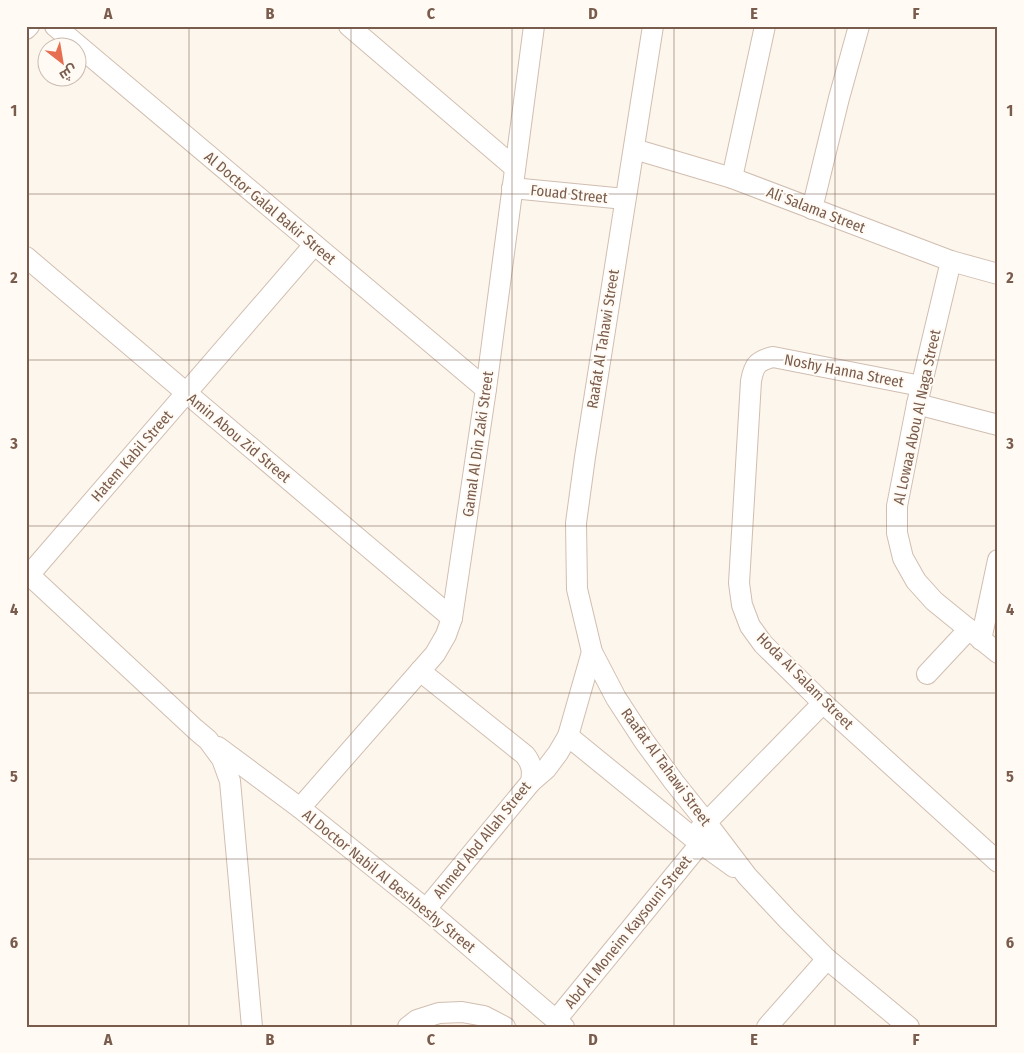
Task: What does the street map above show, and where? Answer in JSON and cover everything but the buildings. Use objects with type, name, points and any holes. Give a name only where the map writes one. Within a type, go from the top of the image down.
[{"type":"street","name":"Al Doctor Galal Bakir Street","points":[[55,26],[486,389]]},
{"type":"street","points":[[349,26],[515,168]]},
{"type":"street","name":"Gamal Al Din Zaki Street","points":[[300,808],[434,654],[446,635],[452,618],[486,389],[534,26]]},
{"type":"street","name":"Raafat Al Tahawi Street","points":[[653,26],[576,523],[577,589],[592,652],[616,698],[644,741],[748,876],[827,959],[909,1027]]},
{"type":"street","points":[[732,178],[765,26]]},
{"type":"street","points":[[812,209],[838,98],[859,26]]},
{"type":"street","name":"Ali Salama Street","points":[[634,149],[732,178],[951,261],[998,274]]},
{"type":"street","name":"Fouad Street","points":[[512,188],[625,199]]},
{"type":"street","name":"Hatem Kabil Street","points":[[28,574],[314,245]]},
{"type":"street","name":"Amin Abou Zid Street","points":[[26,256],[452,618]]},
{"type":"street","name":"Al Lowaa Abou Al Naga Street","points":[[951,261],[919,395],[897,506],[897,533],[903,558],[916,582],[934,601],[998,653]]},
{"type":"street","name":"Noshy Hanna Street","points":[[751,382],[753,370],[761,360],[773,357],[919,395]]},
{"type":"street","name":"Hoda Al Salam Street","points":[[751,382],[739,583],[742,605],[750,626],[763,644],[823,703],[998,862]]},
{"type":"street","points":[[919,395],[998,425]]},
{"type":"street","points":[[926,674],[975,634],[998,560]]},
{"type":"street","name":"Al Doctor Nabil Al Beshbeshy Street","points":[[28,574],[208,740],[300,808],[426,909],[560,1023]]},
{"type":"street","name":"Raafat Al Tahawi Street","points":[[531,782],[546,769],[568,736],[592,652]]},
{"type":"street","name":"Ahmed Abd Allah Street","points":[[420,671],[525,754],[531,763],[533,772],[531,782],[426,909]]},
{"type":"street","name":"Abd Al Moneim Kaysouni Street","points":[[560,1023],[696,840],[706,822],[823,703]]},
{"type":"street","name":"Raafat Al Tahawi Street","points":[[568,736],[696,840],[748,876]]},
{"type":"street","name":"Al Doctor Nabil Al Beshbeshy Street","points":[[208,740],[222,759],[230,781],[252,1027]]},
{"type":"street","points":[[767,1027],[827,959]]},
{"type":"street","points":[[408,1027],[417,1020],[439,1013],[462,1012],[484,1016],[504,1027]]}]
